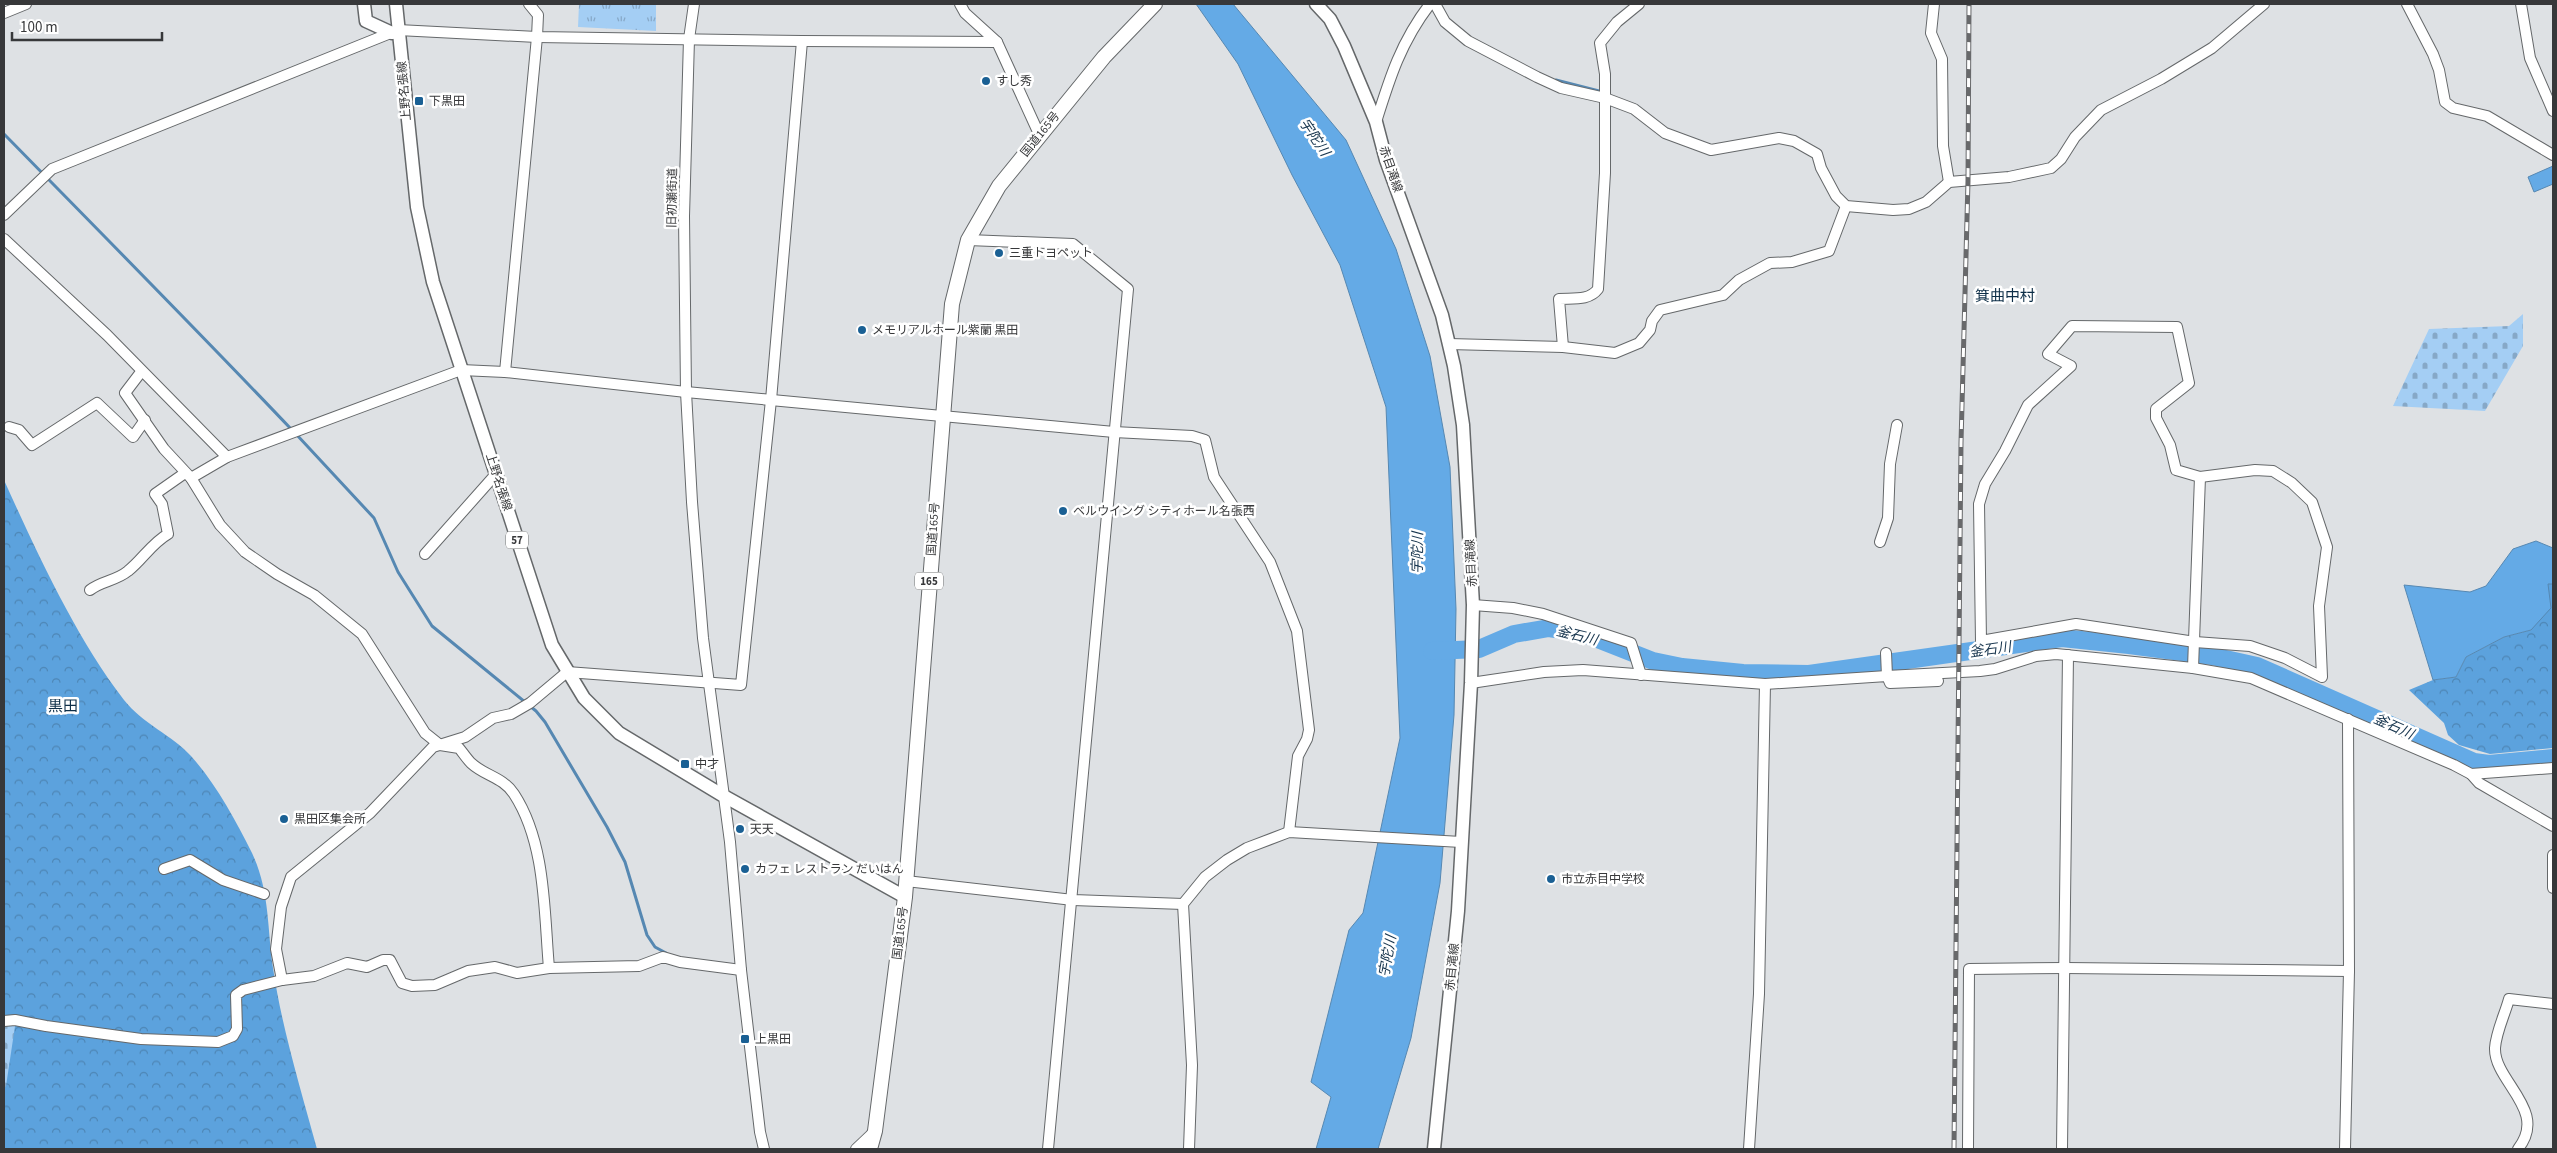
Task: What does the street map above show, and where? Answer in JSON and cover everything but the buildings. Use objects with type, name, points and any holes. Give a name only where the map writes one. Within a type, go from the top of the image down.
[{"type":"highway","name":"国道165号","points":[[870,1149],[875,1131],[905,897],[952,304],[968,240],[999,186],[1039,134],[1104,57],[1154,4]]},
{"type":"main road","points":[[364,4],[366,21],[395,31]]},
{"type":"main road","name":"上野名張線","points":[[396,4],[395,31],[417,207],[433,282],[552,645],[567,672],[584,698],[618,733],[722,795],[905,897]]},
{"type":"main road","name":"赤目滝線","points":[[1316,4],[1330,19],[1344,46],[1376,122],[1386,160],[1439,306],[1454,366],[1462,425],[1473,606],[1471,682],[1458,842],[1458,911],[1434,1149]]},
{"type":"street","points":[[4,13],[26,4]]},
{"type":"street","points":[[505,372],[537,37],[538,15],[529,4]]},
{"type":"street","name":"旧初瀬街道","points":[[694,4],[689,39],[684,216],[686,392],[692,502],[709,683],[722,795],[730,842],[741,970],[760,1132],[764,1149]]},
{"type":"street","points":[[960,4],[965,13],[997,42],[1039,134]]},
{"type":"street","points":[[1376,122],[1390,76],[1409,32],[1430,4]]},
{"type":"street","points":[[1435,4],[1446,22],[1468,41],[1553,84],[1605,98],[1634,109],[1665,133],[1711,150],[1779,138],[1794,142],[1817,154],[1821,168],[1836,196],[1846,206],[1893,210],[1909,209],[1926,202],[1949,182],[2009,177],[2052,168],[2061,159],[2075,137],[2101,110],[2161,79],[2212,48],[2264,4]]},
{"type":"street","points":[[1562,347],[1559,299],[1585,298],[1594,295],[1598,289],[1605,173],[1605,74],[1600,43],[1617,22],[1638,4]]},
{"type":"street","points":[[1934,4],[1931,33],[1942,59],[1943,146],[1949,182]]},
{"type":"street","points":[[2407,4],[2433,54],[2439,70],[2444,102],[2453,108],[2487,116],[2553,155]]},
{"type":"street","points":[[2520,4],[2530,58],[2553,111]]},
{"type":"street","points":[[4,215],[52,169],[395,31],[537,37],[802,42],[997,42]]},
{"type":"street","points":[[282,980],[276,949],[281,907],[290,877],[370,812],[433,747],[465,737],[493,718],[511,714],[526,705],[567,672],[741,685],[770,400],[802,42]]},
{"type":"street","points":[[1449,344],[1562,347],[1615,354],[1639,344],[1650,330],[1652,321],[1660,310],[1723,295],[1739,280],[1770,263],[1792,262],[1820,256],[1828,251],[1846,206]]},
{"type":"street","points":[[4,239],[107,335],[141,372],[227,456]]},
{"type":"street","points":[[968,240],[1073,244],[1128,289],[1073,900],[1048,1149]]},
{"type":"street","points":[[2072,326],[2177,327],[2189,383],[2156,409],[2156,418],[2170,445],[2176,470],[2200,477],[2255,470],[2273,471],[2292,483],[2312,502],[2328,547],[2319,606],[2322,677],[2285,658],[2250,646],[2195,644],[2076,624],[1981,641],[1979,504],[1985,484],[2005,451],[2028,405],[2071,366],[2048,354],[2072,326]]},
{"type":"street","points":[[90,590],[97,584],[113,581],[128,572],[168,534],[162,504],[155,494],[227,456],[300,431],[461,370],[505,372],[686,392],[1114,432],[1192,436],[1205,440],[1214,476],[1270,562],[1297,631],[1309,730],[1307,739],[1298,756],[1289,832]]},
{"type":"street","points":[[141,372],[125,393],[164,449],[188,476],[220,525],[245,552],[277,574],[314,595],[362,634],[425,733],[440,745],[459,748],[471,764],[502,780],[514,794],[526,820],[536,853],[544,900],[549,968]]},
{"type":"street","points":[[9,427],[19,430],[32,445],[97,403],[133,438],[145,420]]},
{"type":"street","points":[[1880,542],[1888,518],[1890,464],[1896,425]]},
{"type":"street","points":[[425,554],[496,474]]},
{"type":"street","points":[[2193,664],[2200,477]]},
{"type":"street","points":[[1473,606],[1513,608],[1543,614],[1631,643],[1642,675]]},
{"type":"street","points":[[1886,654],[1890,683],[1938,681]]},
{"type":"street","points":[[2062,1149],[2068,654]]},
{"type":"street","points":[[1471,682],[1544,672],[1583,670],[1765,684],[1888,674],[1980,671],[1995,669],[2036,656],[2068,654],[2193,664],[2251,678],[2471,774],[2479,783],[2553,826]]},
{"type":"street","points":[[1749,1149],[1759,994],[1765,684]]},
{"type":"street","points":[[2345,1149],[2349,971],[2348,719]]},
{"type":"street","points":[[2471,774],[2553,768]]},
{"type":"street","points":[[1189,1149],[1192,1065],[1183,904],[1205,877],[1227,860],[1255,845],[1289,832],[1458,842]]},
{"type":"street","points":[[2553,855],[2553,888]]},
{"type":"street","points":[[164,869],[190,860],[223,880],[264,894]]},
{"type":"street","points":[[906,881],[1073,900],[1183,904]]},
{"type":"street","points":[[4,1021],[15,1020],[141,1039],[218,1042],[227,1040],[237,1029],[236,995],[243,990],[282,980],[314,976],[347,963],[367,967],[383,960],[390,960],[402,983],[412,986],[435,984],[468,971],[495,967],[517,973],[549,968],[639,966],[663,957],[680,962],[741,970]]},
{"type":"street","points":[[1968,1149],[1969,969],[2065,968],[2349,971]]},
{"type":"street","points":[[2518,1149],[2528,1133],[2525,1111],[2498,1061],[2495,1048],[2509,999],[2553,1004]]},
{"type":"street","points":[[856,1149],[875,1131]]},
{"type":"green space","points":[[579,4],[656,4],[656,31],[578,27]]},
{"type":"green space","points":[[2523,314],[2523,346],[2485,411],[2393,406],[2429,329],[2509,326]]},
{"type":"green space","points":[[4,480],[73,622],[106,675],[124,700],[140,716],[191,756],[209,778],[239,827],[252,853],[258,867],[265,896],[273,968],[281,1014],[317,1149],[4,1149]]},
{"type":"green space","points":[[2548,583],[2553,584],[2553,748],[2490,754],[2459,745],[2448,735],[2444,723],[2409,690],[2433,680],[2456,677],[2466,657],[2504,637],[2531,630]]},
{"type":"green space","points":[[4,1026],[15,1026],[4,1089]]},
{"type":"water","name":"宇陀川","points":[[1196,4],[1233,4],[1346,140],[1396,249],[1430,356],[1450,467],[1456,609],[1454,715],[1440,883],[1411,1038],[1378,1149],[1316,1149],[1331,1097],[1311,1082],[1349,930],[1363,913],[1400,738],[1386,407],[1340,265],[1292,175],[1238,64]]},
{"type":"water","points":[[2553,166],[2553,184],[2534,192],[2528,177]]},
{"type":"water","points":[[2536,541],[2553,548],[2553,584],[2548,584],[2551,608],[2531,630],[2504,637],[2466,657],[2456,677],[2433,680],[2404,585],[2470,592],[2486,586],[2513,549]]},
{"type":"waterway","points":[[1556,80],[1599,91]]},
{"type":"waterway","points":[[4,134],[292,430]]},
{"type":"waterway","points":[[296,434],[374,518],[398,572],[432,626],[536,711],[545,722],[607,827],[625,862],[647,935],[655,947],[666,953]]},
{"type":"waterway","name":"釜石川","points":[[1432,651],[1479,649],[1514,634],[1549,628],[1582,633],[1653,661],[1682,667],[1743,673],[1809,674],[2062,638],[2212,656],[2257,666],[2474,762],[2489,764],[2553,758]]},
{"type":"railway","points":[[1954,1149],[1961,443],[1968,181],[1969,4]]},
{"type":"place","name":"すし秀","points":[[986,81]]},
{"type":"place","name":"下黒田","points":[[419,101]]},
{"type":"place","name":"三重トヨペット","points":[[999,253]]},
{"type":"place","name":"メモリアルホール紫蘭 黒田","points":[[862,330]]},
{"type":"place","name":"ベルウイング シティホール名張西","points":[[1063,511]]},
{"type":"place","name":"中才","points":[[685,764]]},
{"type":"place","name":"黒田区集会所","points":[[284,819]]},
{"type":"place","name":"天天","points":[[740,829]]},
{"type":"place","name":"カフェ レストラン だいはん","points":[[745,869]]},
{"type":"place","name":"市立赤目中学校","points":[[1551,879]]},
{"type":"place","name":"上黒田","points":[[745,1039]]},
{"type":"district","name":"箕曲中村","points":[[2005,296]]},
{"type":"district","name":"黒田","points":[[63,706]]}]
